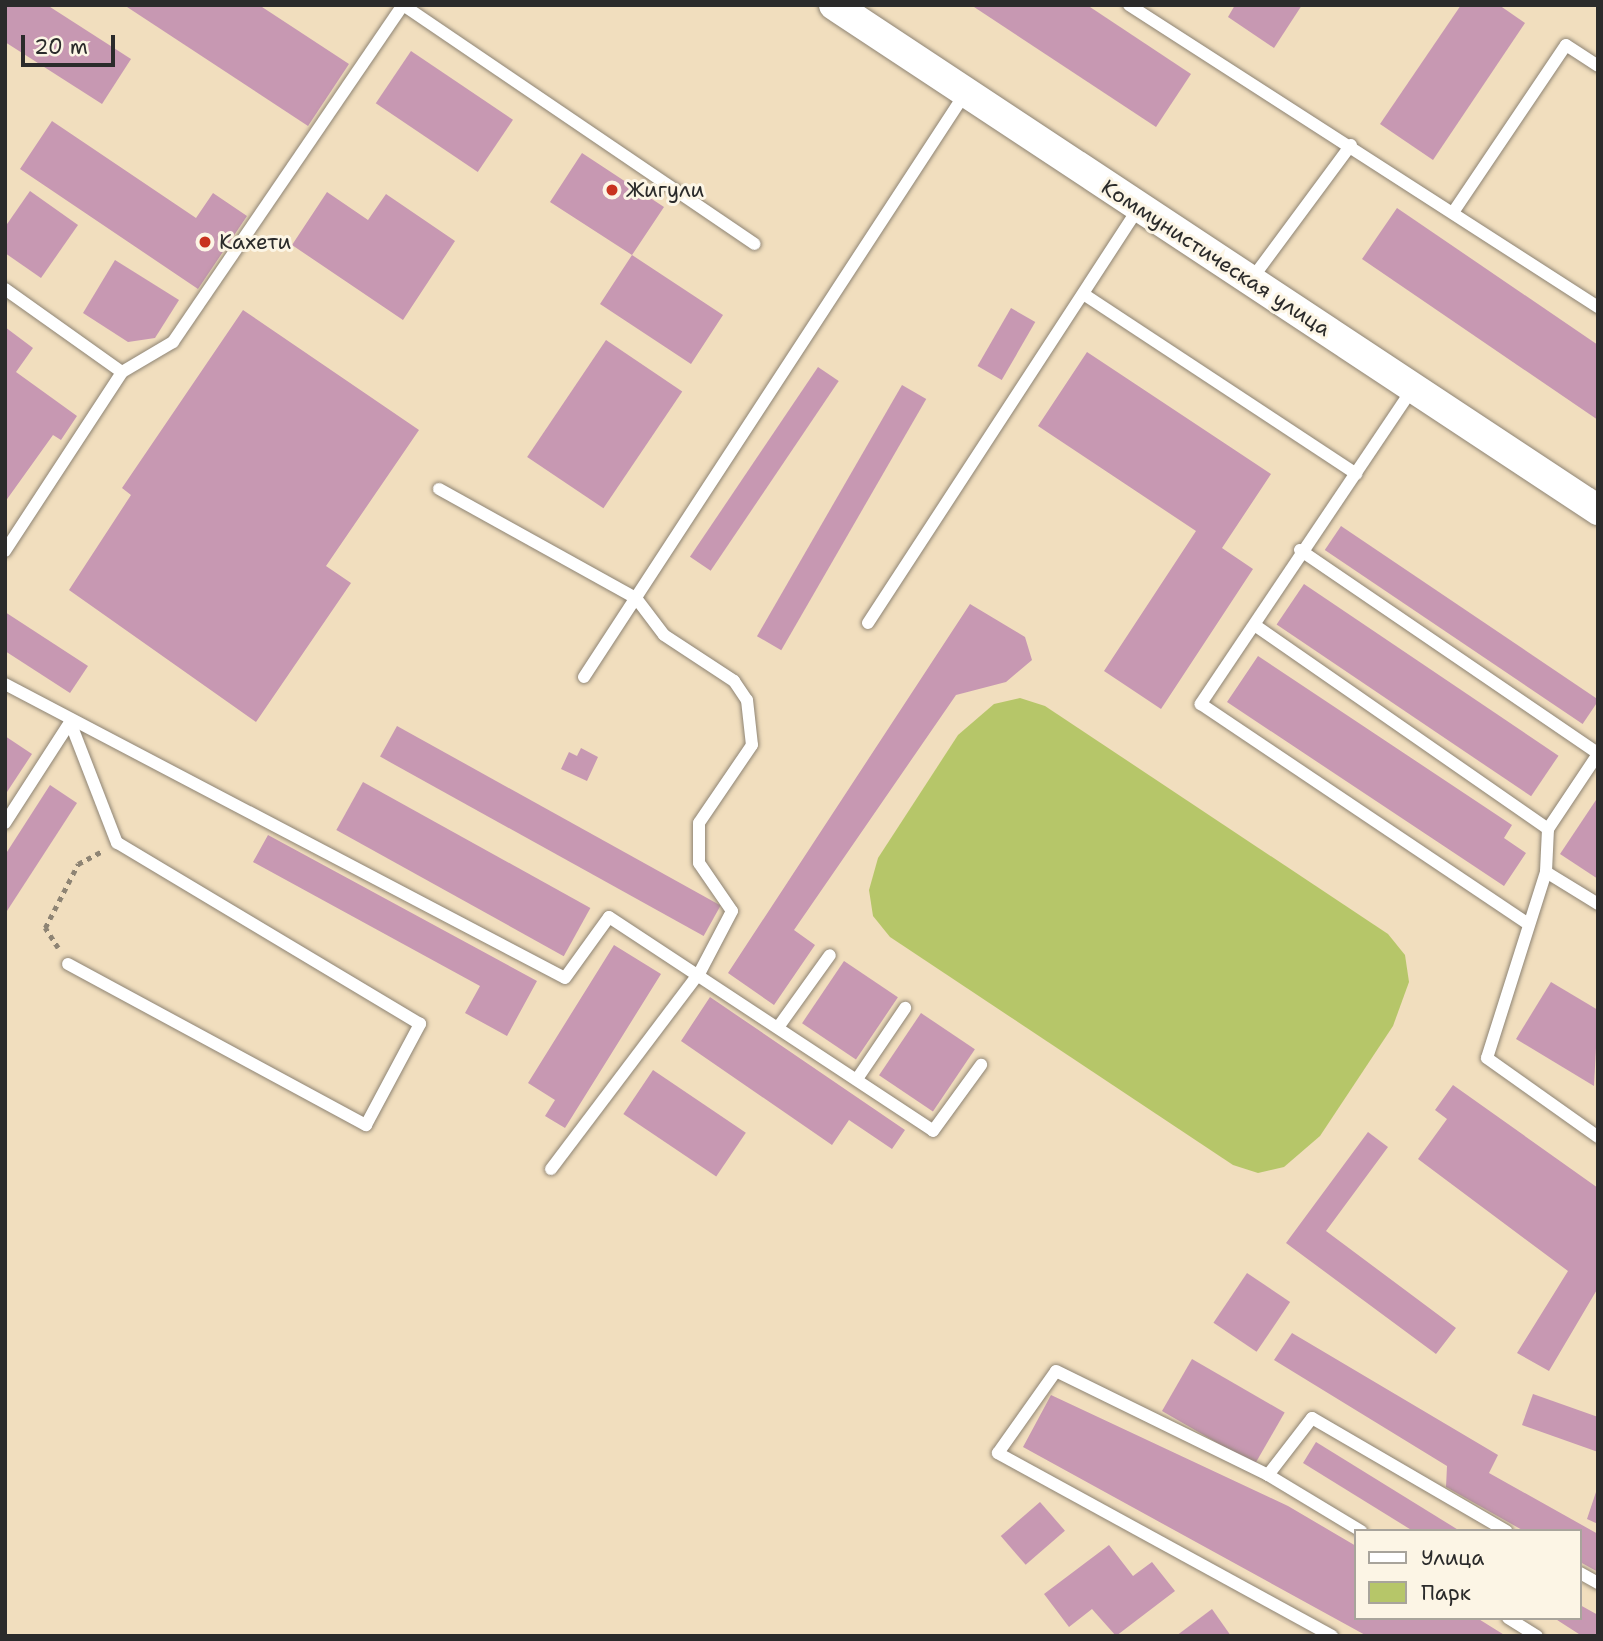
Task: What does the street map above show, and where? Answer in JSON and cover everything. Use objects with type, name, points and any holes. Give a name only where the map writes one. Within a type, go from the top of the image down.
[{"type":"street","name":"Коммунистическая улица","points":[[834,5],[1598,510]]},
{"type":"lane","points":[[5,551],[122,372],[173,342],[403,5],[755,244]]},
{"type":"lane","points":[[1129,5],[1454,211],[1598,307]]},
{"type":"lane","points":[[1454,211],[1566,45],[1598,66]]},
{"type":"lane","points":[[584,677],[966,92]]},
{"type":"lane","points":[[1250,280],[1351,145]]},
{"type":"lane","points":[[867,622],[1085,295],[1139,206]]},
{"type":"lane","points":[[5,289],[122,372]]},
{"type":"lane","points":[[1085,295],[1356,474]]},
{"type":"lane","points":[[1413,388],[1356,474],[1300,550],[1256,626],[1201,704],[1525,922]]},
{"type":"lane","points":[[439,489],[636,598],[664,635],[734,681],[747,700],[752,745],[699,823],[699,863],[732,911],[700,972],[551,1169]]},
{"type":"lane","points":[[1300,550],[1598,753],[1548,830],[1546,872],[1525,922],[1487,1058],[1598,1137]]},
{"type":"lane","points":[[1256,626],[1548,830]]},
{"type":"lane","points":[[5,684],[71,722],[104,731],[565,978],[609,917],[700,972],[933,1131],[981,1065]]},
{"type":"lane","points":[[5,823],[71,722]]},
{"type":"lane","points":[[68,964],[366,1125],[420,1024],[117,843],[71,722]]},
{"type":"lane","points":[[1546,872],[1598,904]]},
{"type":"lane","points":[[779,1026],[830,955]]},
{"type":"lane","points":[[857,1079],[905,1008]]},
{"type":"lane","points":[[1332,1636],[998,1453],[1056,1371],[1268,1475],[1358,1529]]},
{"type":"lane","points":[[1268,1475],[1312,1419],[1503,1529]]},
{"type":"lane","points":[[1582,1574],[1598,1583]]},
{"type":"lane","points":[[1511,1620],[1537,1636]]},
{"type":"path","points":[[68,964],[45,928],[78,864],[117,843]]},
{"type":"green space","points":[[1020,698],[1045,706],[1388,934],[1405,955],[1409,982],[1393,1026],[1320,1136],[1284,1167],[1258,1173],[1233,1165],[890,937],[873,916],[869,890],[878,858],[958,735],[994,704]]},
{"type":"building","points":[[5,5],[47,5],[131,59],[102,104],[5,42]]},
{"type":"building","points":[[124,5],[259,5],[349,64],[308,126]]},
{"type":"building","points":[[971,5],[1087,5],[1191,74],[1156,127]]},
{"type":"building","points":[[1235,5],[1302,5],[1274,48],[1228,17]]},
{"type":"building","points":[[1461,5],[1499,5],[1525,23],[1433,160],[1380,124]]},
{"type":"building","points":[[411,51],[513,120],[478,172],[376,103]]},
{"type":"building","points":[[52,121],[196,218],[213,193],[247,216],[198,289],[20,169]]},
{"type":"building","points":[[582,153],[664,207],[632,255],[550,202]]},
{"type":"building","points":[[30,191],[78,225],[41,278],[5,253],[5,227]]},
{"type":"building","points":[[327,192],[368,220],[386,194],[455,241],[403,320],[292,245]]},
{"type":"building","points":[[1397,208],[1598,345],[1598,420],[1362,259]]},
{"type":"building","points":[[632,255],[723,315],[691,364],[600,304]]},
{"type":"building","points":[[115,260],[179,300],[155,338],[128,342],[83,313]]},
{"type":"building","points":[[1011,308],[1035,322],[1002,380],[978,366]]},
{"type":"building","points":[[243,310],[419,430],[326,566],[351,583],[256,722],[69,590],[131,495],[122,488]]},
{"type":"building","points":[[5,327],[33,348],[16,372],[77,416],[61,440],[53,435],[5,502]]},
{"type":"building","points":[[606,340],[682,391],[603,508],[527,457]]},
{"type":"building","points":[[1087,352],[1271,474],[1222,548],[1253,569],[1161,709],[1104,671],[1196,531],[1038,426]]},
{"type":"building","points":[[818,367],[839,381],[711,571],[690,557]]},
{"type":"building","points":[[902,385],[926,399],[781,650],[757,636]]},
{"type":"building","points":[[1341,526],[1598,699],[1583,724],[1325,550]]},
{"type":"building","points":[[1304,584],[1559,756],[1531,796],[1277,625]]},
{"type":"building","points":[[970,604],[1025,637],[1032,660],[1006,682],[956,695],[794,930],[815,945],[774,1005],[728,973]]},
{"type":"building","points":[[5,612],[88,666],[70,693],[5,651]]},
{"type":"building","points":[[1258,656],[1512,825],[1504,838],[1526,853],[1504,886],[1227,702]]},
{"type":"building","points":[[397,726],[721,905],[704,936],[380,757]]},
{"type":"building","points":[[5,736],[32,754],[5,795]]},
{"type":"building","points":[[581,748],[598,757],[587,781],[561,769],[569,752],[577,756]]},
{"type":"building","points":[[363,782],[590,908],[564,956],[336,830]]},
{"type":"building","points":[[50,785],[77,803],[5,914],[5,855]]},
{"type":"building","points":[[1598,797],[1598,879],[1560,854]]},
{"type":"building","points":[[268,835],[537,981],[507,1036],[465,1013],[480,986],[253,862]]},
{"type":"building","points":[[614,945],[661,974],[565,1128],[545,1116],[555,1100],[528,1083]]},
{"type":"building","points":[[844,961],[898,997],[856,1060],[802,1023]]},
{"type":"building","points":[[1551,982],[1598,1010],[1594,1086],[1516,1039]]},
{"type":"building","points":[[710,997],[905,1130],[892,1149],[849,1120],[832,1145],[681,1041]]},
{"type":"building","points":[[921,1013],[975,1049],[933,1112],[879,1075]]},
{"type":"building","points":[[653,1070],[746,1133],[716,1177],[623,1114]]},
{"type":"building","points":[[1453,1085],[1598,1188],[1598,1288],[1549,1371],[1517,1353],[1568,1271],[1418,1159],[1447,1119],[1435,1110]]},
{"type":"building","points":[[1368,1132],[1388,1147],[1326,1231],[1456,1328],[1436,1354],[1286,1243]]},
{"type":"building","points":[[1247,1273],[1290,1302],[1257,1352],[1213,1323]]},
{"type":"building","points":[[1292,1333],[1498,1455],[1489,1473],[1598,1534],[1598,1572],[1582,1563],[1582,1529],[1520,1529],[1446,1487],[1447,1466],[1274,1360]]},
{"type":"building","points":[[1192,1359],[1285,1412],[1255,1464],[1162,1411]]},
{"type":"building","points":[[1533,1394],[1598,1417],[1598,1452],[1522,1425]]},
{"type":"building","points":[[1051,1395],[1288,1506],[1354,1545],[1354,1620],[1480,1620],[1506,1636],[1367,1636],[1023,1447]]},
{"type":"building","points":[[1316,1442],[1457,1529],[1410,1529],[1303,1463]]},
{"type":"building","points":[[1598,1490],[1598,1524],[1587,1519]]},
{"type":"building","points":[[1040,1502],[1065,1531],[1026,1565],[1001,1536]]},
{"type":"building","points":[[1109,1545],[1133,1576],[1152,1562],[1175,1591],[1116,1636],[1092,1609],[1069,1627],[1044,1594]]},
{"type":"building","points":[[1582,1606],[1598,1615],[1598,1636],[1582,1636],[1557,1620],[1582,1620]]},
{"type":"building","points":[[1212,1609],[1231,1636],[1176,1636]]},
{"type":"place","name":"Жигули","points":[[612,190]]},
{"type":"place","name":"Кахети","points":[[205,242]]}]
